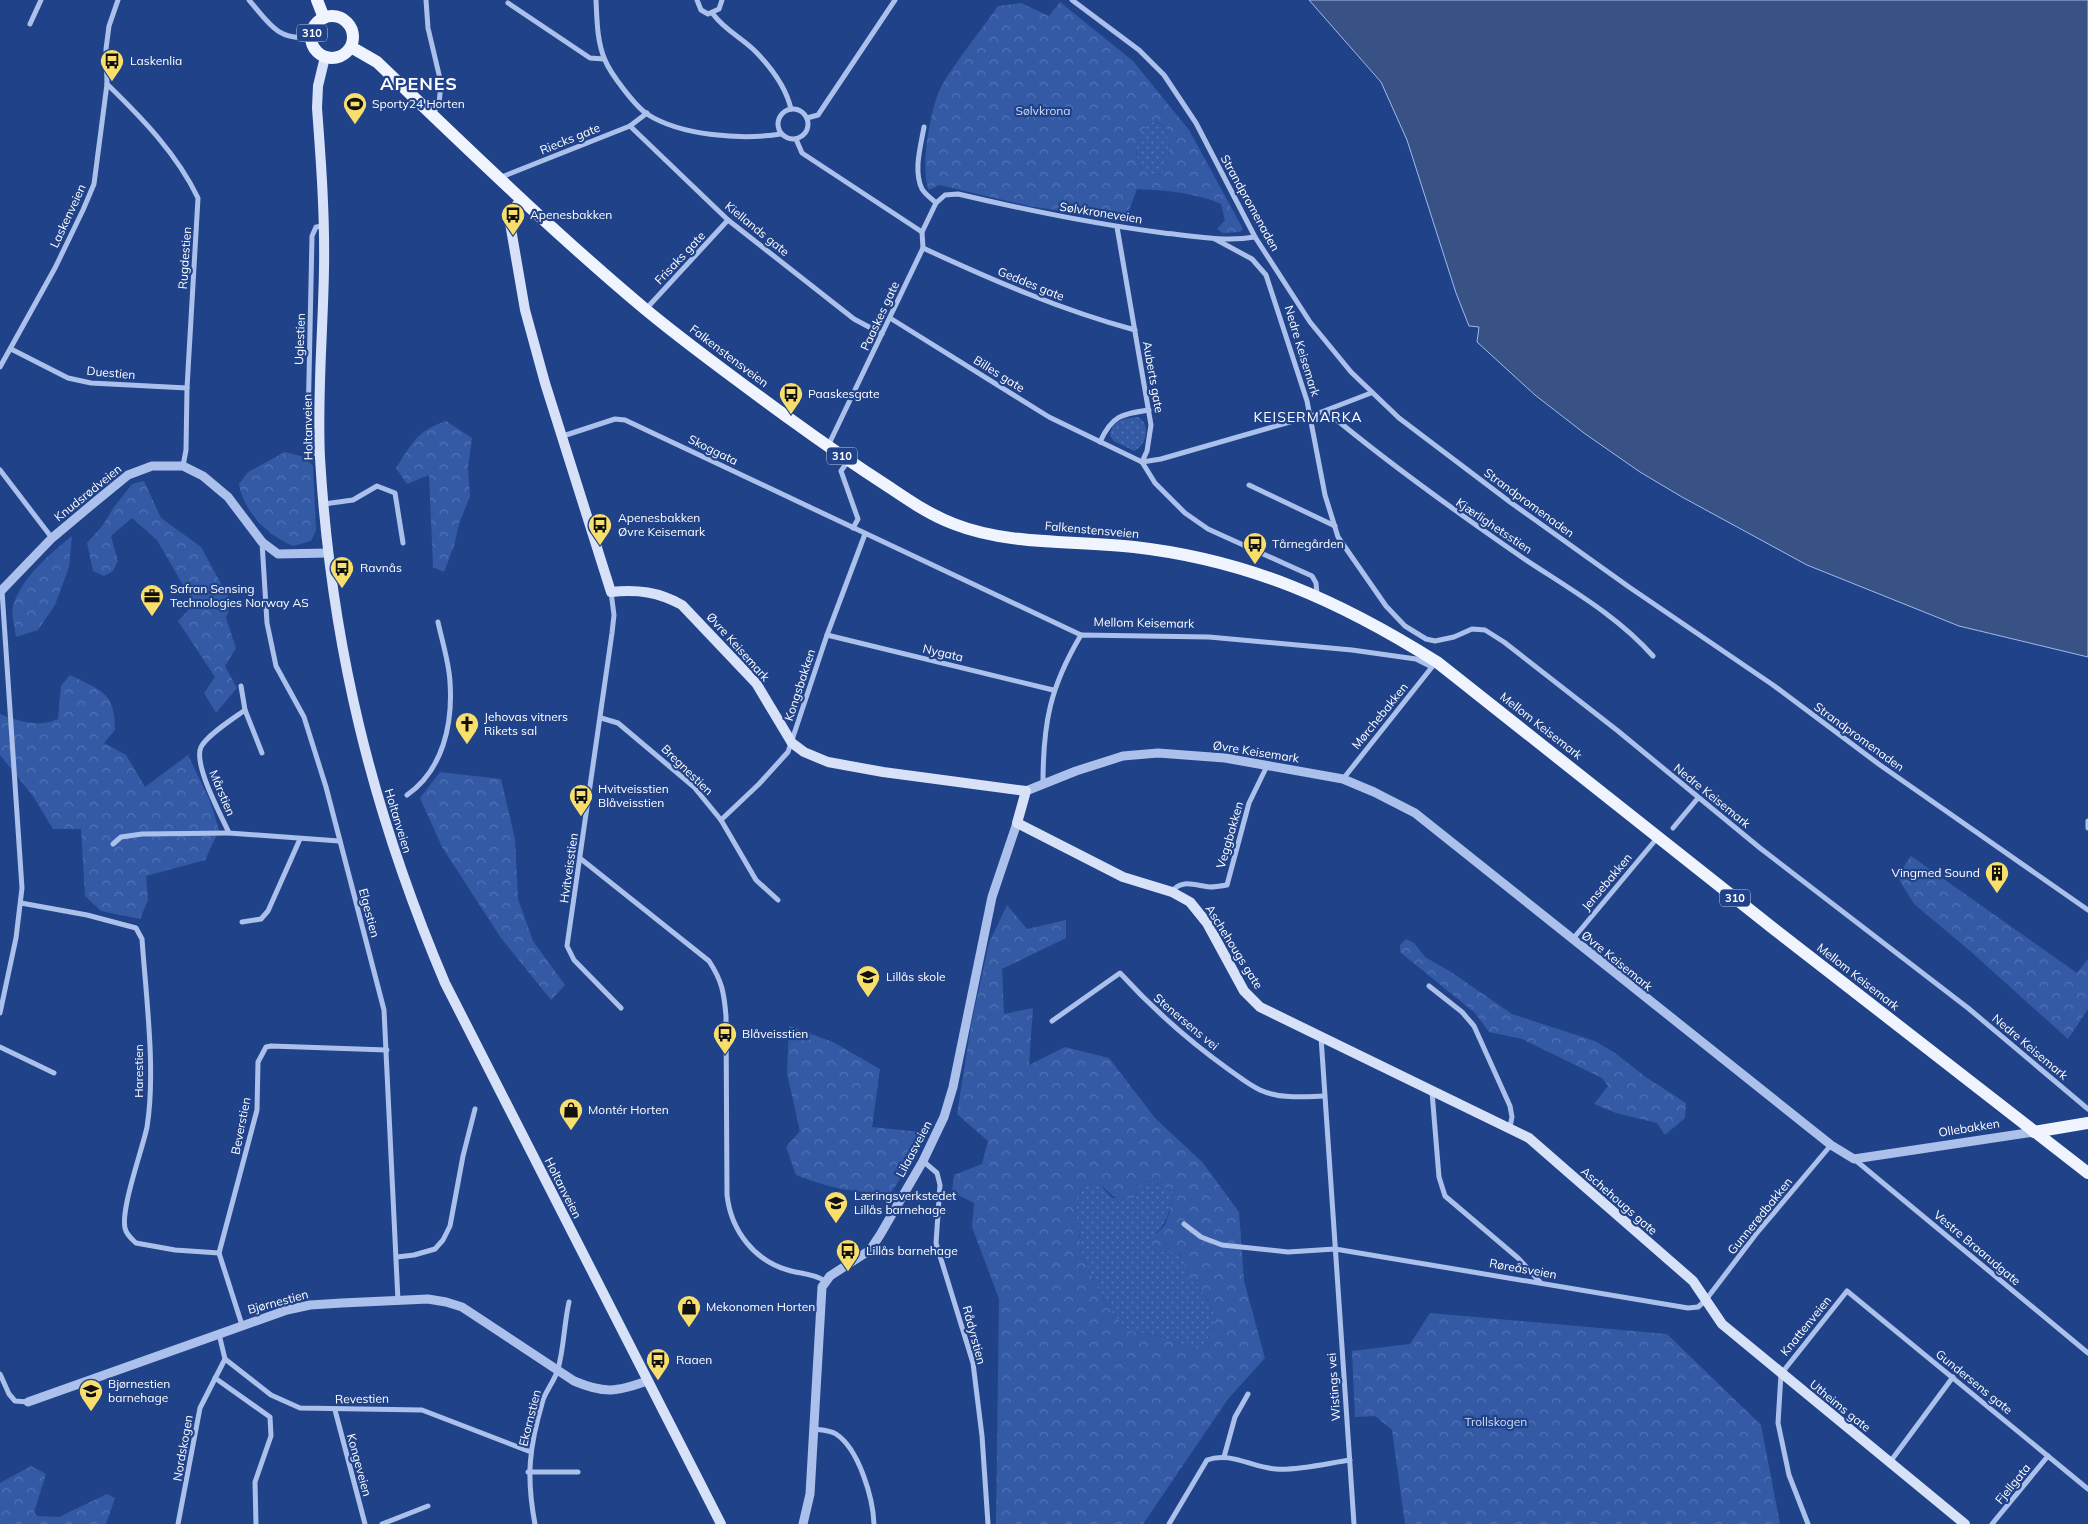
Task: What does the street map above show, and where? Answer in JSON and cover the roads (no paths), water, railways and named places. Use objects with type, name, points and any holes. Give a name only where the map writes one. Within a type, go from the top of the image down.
[{"type":"main road","name":"310","points":[[317,0],[324,18]]},
{"type":"main road","name":"310","points":[[336,16],[348,23],[353,34],[351,47],[342,55],[325,57],[313,45],[311,37],[314,26],[324,18],[336,16]]},
{"type":"main road","name":"Falkenstensveien","points":[[351,47],[377,62],[521,199],[645,309],[828,447],[932,516],[958,526],[1017,538],[1133,546],[1204,558],[1282,581],[1317,594],[1435,664]]},
{"type":"main road","name":"Holtanveien","points":[[325,57],[318,86],[317,108],[323,226],[320,455],[328,554],[337,623],[357,720],[395,856],[417,916],[469,1033],[721,1524]]},
{"type":"main road","points":[[521,199],[510,213],[525,310],[560,437],[611,592]]},
{"type":"main road","name":"Øvre Keisemark","points":[[611,592],[642,591],[669,598],[682,605],[756,683],[792,743],[804,752],[838,764],[902,776],[1026,791]]},
{"type":"main road","name":"Mellom Keisemark","points":[[1435,664],[2034,1132]]},
{"type":"main road","name":"Lilaasveien","points":[[1017,823],[1026,791]]},
{"type":"main road","name":"Aschehougs gate","points":[[1017,823],[1123,877],[1172,892],[1197,909],[1207,923],[1241,985],[1254,1000],[1272,1013],[1432,1092],[1510,1127],[1529,1138],[1693,1281],[1706,1301]]},
{"type":"main road","name":"Ollebakken","points":[[2034,1132],[2088,1123]]},
{"type":"main road","name":"310","points":[[2034,1132],[2088,1173]]},
{"type":"main road","name":"Utheims gate","points":[[1706,1301],[1722,1324],[1780,1374],[1965,1524]]},
{"type":"street","points":[[30,24],[40,0]]},
{"type":"street","name":"Laskenveien","points":[[0,367],[71,235],[94,184],[107,84],[106,49],[109,26],[118,0]]},
{"type":"street","points":[[249,0],[278,32],[296,39],[311,37]]},
{"type":"street","points":[[426,0],[428,28],[441,83],[439,104],[432,114]]},
{"type":"street","points":[[596,0],[599,39],[604,59],[612,75],[647,113],[674,125],[708,134],[756,137],[781,134],[787,138],[796,139],[806,131],[807,118],[800,111],[791,109],[783,113],[778,121],[781,134]]},
{"type":"street","points":[[697,0],[701,10],[713,14],[721,24],[753,50],[772,71],[788,97],[791,109]]},
{"type":"street","points":[[713,14],[719,9],[722,0]]},
{"type":"street","points":[[807,118],[818,115],[894,0]]},
{"type":"street","name":"Strandpromenaden","points":[[1072,0],[1139,50],[1164,75],[1196,123],[1255,237],[1310,322],[1337,357],[1371,393],[1399,418],[1510,502],[1638,594],[1773,685],[1888,771],[2088,910]]},
{"type":"street","points":[[508,3],[590,58],[604,59]]},
{"type":"street","name":"Rugdestien","points":[[107,84],[138,115],[186,173],[198,198],[187,388],[186,450],[183,466]]},
{"type":"street","name":"Riecks gate","points":[[499,178],[630,126],[647,113]]},
{"type":"street","name":"Kiellands gate","points":[[630,126],[728,220],[854,319],[882,334]]},
{"type":"street","points":[[924,127],[919,175],[923,189],[936,203]]},
{"type":"street","points":[[796,139],[802,153],[922,232]]},
{"type":"street","name":"Sølvkroneveien","points":[[945,195],[958,194],[1052,216],[1117,227],[1215,239],[1255,237]]},
{"type":"street","name":"Paaskes gate","points":[[828,447],[923,248],[922,232],[936,203],[945,195]]},
{"type":"street","name":"Frisaks gate","points":[[645,309],[728,220]]},
{"type":"street","name":"Auberts gate","points":[[1117,227],[1149,410],[1150,442],[1142,462]]},
{"type":"street","name":"Nedre Keisemark","points":[[1215,239],[1252,259],[1266,274],[1281,316],[1310,416],[1325,495],[1338,537],[1386,606],[1405,626],[1426,639],[1435,641],[1454,637],[1472,629],[1485,630],[1618,731],[1794,875],[1912,963],[2088,1109]]},
{"type":"street","name":"Geddes gate","points":[[923,248],[1028,295],[1081,315],[1134,330]]},
{"type":"street","name":"Billes gate","points":[[890,318],[1049,417],[1142,462]]},
{"type":"street","name":"Duestien","points":[[11,349],[68,378],[91,383],[187,388]]},
{"type":"street","points":[[1317,594],[1316,583],[1312,576],[1208,529],[1185,513],[1155,483],[1142,462],[1208,446],[1310,416],[1371,393]]},
{"type":"street","points":[[1100,442],[1113,419],[1149,410]]},
{"type":"street","name":"Kjærlighetsstien","points":[[1326,410],[1382,459],[1442,503],[1611,616],[1639,640],[1653,656]]},
{"type":"street","name":"Skoggata","points":[[560,437],[615,419],[626,420],[1081,635]]},
{"type":"street","points":[[848,461],[842,472],[858,519],[853,528]]},
{"type":"street","name":"Knudsrødveien","points":[[1,591],[52,538],[128,475],[152,466],[183,466],[203,476],[228,497],[262,542],[278,554],[328,554]]},
{"type":"street","points":[[0,470],[52,538]]},
{"type":"street","points":[[1249,485],[1335,526]]},
{"type":"street","points":[[324,504],[353,500],[377,486],[395,493],[403,544]]},
{"type":"street","name":"Kongsbakken","points":[[721,820],[783,760],[792,743],[827,635],[865,534]]},
{"type":"street","name":"Elgestien","points":[[262,542],[266,623],[276,666],[304,717],[326,787],[384,1010],[398,1301]]},
{"type":"street","points":[[0,1013],[21,904],[22,888],[15,757],[1,591]]},
{"type":"street","name":"Hvitveisstien","points":[[611,592],[614,614],[601,718],[567,946],[574,960],[621,1008]]},
{"type":"street","points":[[407,795],[418,787],[439,758],[445,741],[450,681],[438,622]]},
{"type":"street","name":"Nygata","points":[[827,635],[1053,690]]},
{"type":"street","name":"Mellom Keisemark","points":[[1043,783],[1046,724],[1053,690],[1063,665],[1081,635],[1209,637],[1344,649],[1416,659],[1435,664]]},
{"type":"street","name":"Mørchebakken","points":[[1343,779],[1435,664]]},
{"type":"street","points":[[241,686],[246,710],[262,753]]},
{"type":"street","name":"Mårstien","points":[[246,710],[205,741],[199,754],[202,771],[229,833],[339,841]]},
{"type":"street","name":"Bregnestien","points":[[601,718],[618,723],[694,787],[721,820],[756,880],[778,900]]},
{"type":"street","name":"Øvre Keisemark","points":[[1026,791],[1043,783],[1105,762],[1138,754],[1196,756],[1267,766],[1343,779],[1374,792],[1414,813],[1831,1145],[1854,1159]]},
{"type":"street","name":"Veggbakken","points":[[1172,892],[1175,887],[1182,884],[1196,884],[1209,887],[1226,885],[1249,802],[1267,766]]},
{"type":"street","points":[[1673,828],[1698,798]]},
{"type":"street","points":[[2088,821],[2088,828]]},
{"type":"street","name":"Lilaasveien","points":[[825,1281],[870,1250],[923,1161],[944,1117],[954,1087],[992,897],[1017,823]]},
{"type":"street","points":[[113,844],[121,837],[142,834],[229,833]]},
{"type":"street","name":"Jensebakken","points":[[1572,940],[1658,837]]},
{"type":"street","points":[[242,922],[261,919],[268,911],[300,839]]},
{"type":"street","points":[[581,859],[709,961],[720,979],[724,992],[726,1016],[726,1195],[731,1216],[744,1241],[765,1259],[791,1271],[810,1274],[825,1281],[821,1294],[810,1494],[803,1524]]},
{"type":"street","name":"Harestien","points":[[21,904],[87,915],[136,928],[142,939],[143,948],[149,1050],[149,1108],[146,1128],[125,1212],[126,1231],[136,1243],[175,1250],[219,1253]]},
{"type":"street","name":"Stenersens vei","points":[[1052,1020],[1120,973],[1142,998],[1208,1055],[1258,1090],[1296,1097],[1324,1096]]},
{"type":"street","points":[[1429,986],[1462,1012],[1474,1026],[1510,1106],[1512,1118],[1510,1127]]},
{"type":"street","name":"Wistings vei","points":[[1321,1036],[1354,1524]]},
{"type":"street","points":[[0,1047],[54,1073]]},
{"type":"street","name":"Beverstien","points":[[219,1253],[257,1110],[258,1062],[266,1047],[387,1050]]},
{"type":"street","points":[[1432,1092],[1439,1177],[1445,1196],[1518,1258],[1540,1282]]},
{"type":"street","points":[[397,1257],[414,1255],[435,1249],[444,1240],[450,1226],[463,1156],[475,1109]]},
{"type":"street","name":"Ollebakken","points":[[1854,1159],[2034,1132]]},
{"type":"street","name":"Gunnerødbakken","points":[[1706,1301],[1756,1234],[1831,1145]]},
{"type":"street","name":"Vestre Braarudgate","points":[[1854,1159],[2088,1353]]},
{"type":"street","name":"Rådyrstien","points":[[923,1161],[937,1173],[940,1186],[936,1243],[973,1363],[982,1436],[988,1524]]},
{"type":"street","points":[[1184,1224],[1202,1237],[1222,1245],[1288,1252],[1336,1248]]},
{"type":"street","name":"Røreåsveien","points":[[1336,1248],[1688,1308],[1698,1307],[1706,1301]]},
{"type":"street","points":[[219,1253],[242,1325]]},
{"type":"street","name":"Knattenveien","points":[[1780,1374],[1848,1292]]},
{"type":"street","name":"Gundersens gate","points":[[1848,1292],[2088,1489]]},
{"type":"street","name":"Bjørnestien","points":[[28,1402],[242,1325],[310,1305],[428,1299],[462,1307],[574,1382],[592,1389],[621,1390],[647,1380]]},
{"type":"street","points":[[558,1370],[569,1302]]},
{"type":"street","points":[[219,1334],[225,1359]]},
{"type":"street","name":"Nordskogen","points":[[178,1524],[200,1408],[225,1359]]},
{"type":"street","name":"Revestien","points":[[225,1359],[271,1395],[300,1408],[422,1410],[531,1452]]},
{"type":"street","name":"Ekornstien","points":[[535,1524],[529,1492],[528,1472],[543,1400],[558,1370]]},
{"type":"street","points":[[0,1374],[9,1394],[15,1401],[28,1402]]},
{"type":"street","points":[[1780,1374],[1778,1423],[1788,1475],[1808,1524]]},
{"type":"street","points":[[1890,1462],[1953,1377]]},
{"type":"street","points":[[215,1378],[270,1417],[271,1436],[255,1482],[256,1524]]},
{"type":"street","points":[[1224,1457],[1235,1417],[1248,1394]]},
{"type":"street","name":"Kongeveien","points":[[335,1410],[365,1524]]},
{"type":"street","points":[[814,1429],[836,1434],[851,1448],[874,1509],[874,1524]]},
{"type":"street","name":"Fjellgata","points":[[1992,1524],[2048,1456]]},
{"type":"street","points":[[1169,1524],[1207,1460],[1224,1457],[1276,1469],[1350,1460]]},
{"type":"street","points":[[528,1472],[578,1472]]},
{"type":"street","points":[[382,1524],[428,1506]]},
{"type":"place","name":"Laskenlia","points":[[112,82]]},
{"type":"place","name":"Sporty24 Horten","points":[[355,125]]},
{"type":"place","name":"Apenesbakken","points":[[513,236]]},
{"type":"place","name":"Paaskesgate","points":[[791,415]]},
{"type":"place","name":"Apenesbakken Øvre Keisemark","points":[[600,546]]},
{"type":"place","name":"Tårnegården","points":[[1255,565]]},
{"type":"place","name":"Ravnås","points":[[342,589]]},
{"type":"place","name":"Safran Sensing Technologies Norway AS","points":[[152,617]]},
{"type":"place","name":"Jehovas vitners Rikets sal","points":[[467,745]]},
{"type":"place","name":"Hvitveisstien Blåveisstien","points":[[581,817]]},
{"type":"place","name":"Vingmed Sound","points":[[1997,894]]},
{"type":"place","name":"Lillås skole","points":[[868,998]]},
{"type":"place","name":"Blåveisstien","points":[[725,1055]]},
{"type":"place","name":"Montér Horten","points":[[571,1131]]},
{"type":"place","name":"Læringsverkstedet Lillås barnehage","points":[[836,1224]]},
{"type":"place","name":"Lillås barnehage","points":[[848,1272]]},
{"type":"place","name":"Mekonomen Horten","points":[[689,1328]]},
{"type":"place","name":"Raaen","points":[[658,1381]]},
{"type":"place","name":"Bjørnestien barnehage","points":[[91,1412]]},
{"type":"district","name":"APENES","points":[[419,84]]},
{"type":"district","name":"KEISERMARKA","points":[[1308,417]]},
{"type":"park label","name":"Sølvkrona","points":[[1043,111]]},
{"type":"park label","name":"Trollskogen","points":[[1496,1422]]}]
